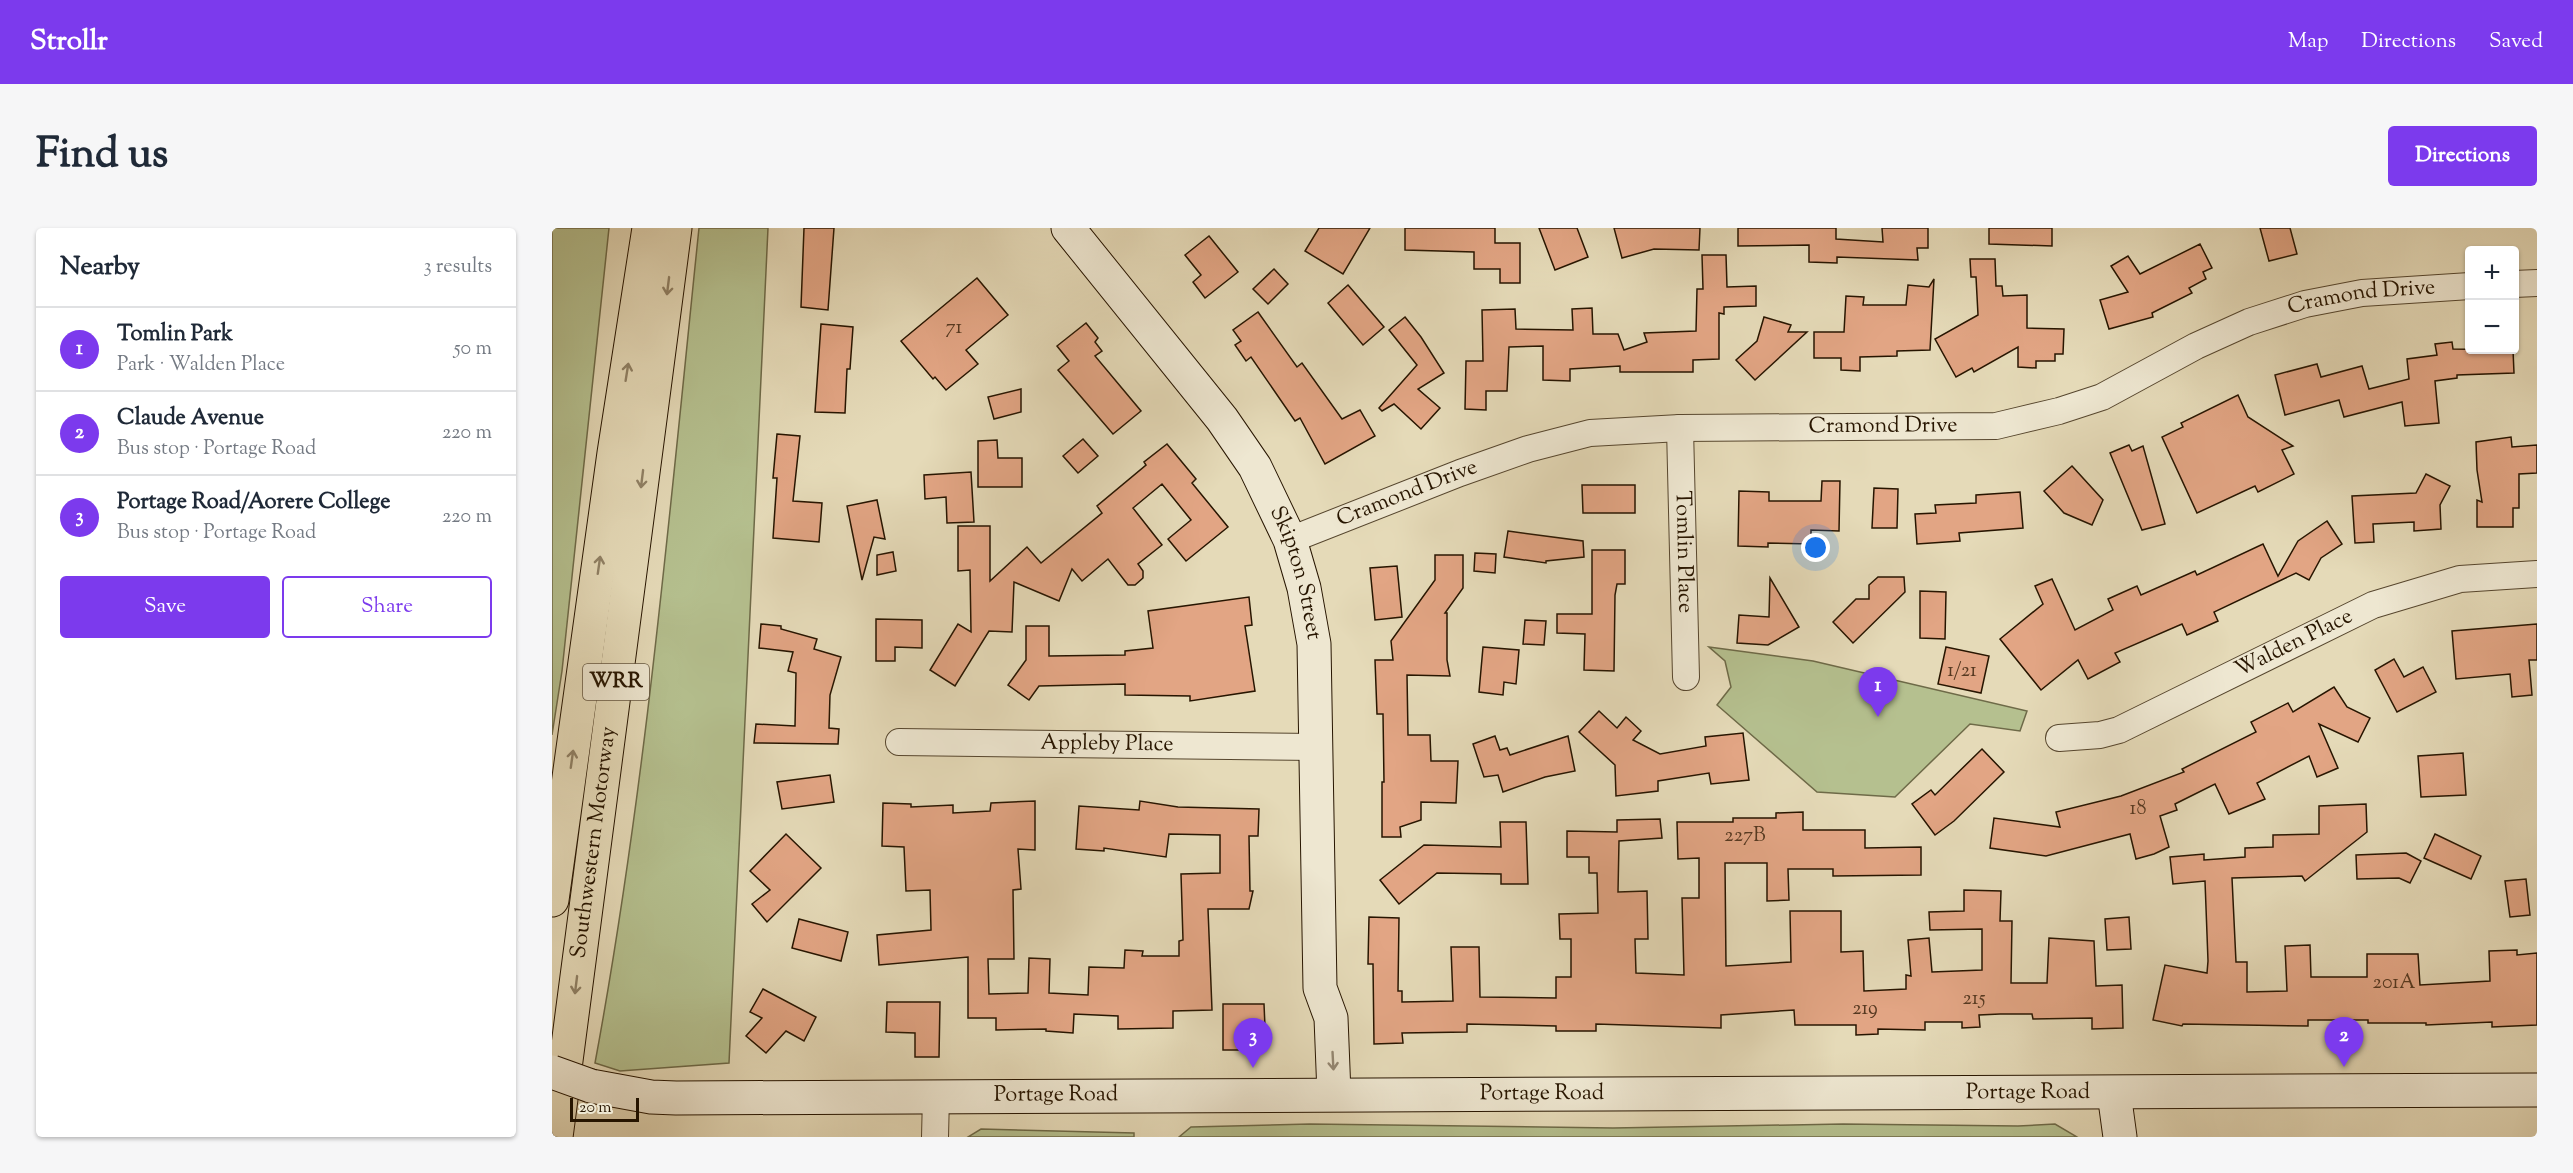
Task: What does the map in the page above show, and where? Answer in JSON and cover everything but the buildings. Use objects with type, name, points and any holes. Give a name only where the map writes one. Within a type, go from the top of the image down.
[{"type":"highway","name":"Southwestern Motorway","points":[[552,900],[614,453],[649,228]]},
{"type":"highway","name":"Southwestern Motorway","points":[[556,1137],[675,228]]},
{"type":"main road","name":"Skipton Street","points":[[1068,228],[1222,419],[1254,467],[1290,540],[1304,588],[1314,644],[1320,988],[1311,1010],[1322,1094]]},
{"type":"main road","name":"Portage Road","points":[[552,1072],[591,1086],[651,1097],[676,1098],[2537,1090]]},
{"type":"main road","points":[[2120,1137],[2128,1093]]},
{"type":"main road","points":[[2128,1093],[2140,1137]]},
{"type":"street","points":[[2519,284],[2537,283]]},
{"type":"street","name":"Cramond Drive","points":[[1290,540],[1460,473],[1528,450],[1590,433],[1680,428],[1996,426],[2059,411],[2102,397],[2196,346],[2249,322],[2305,304],[2362,293],[2465,286]]},
{"type":"street","name":"Tomlin Place","points":[[1680,428],[1686,678]]},
{"type":"street","name":"Walden Place","points":[[2059,738],[2100,735],[2119,730],[2373,605],[2460,579],[2537,574]]},
{"type":"street","name":"Appleby Place","points":[[899,742],[1315,747]]},
{"type":"street","points":[[935,1137],[936,1096]]},
{"type":"green space","points":[[552,228],[609,228],[562,671],[552,735]]},
{"type":"green space","points":[[699,228],[768,228],[729,1063],[620,1071],[595,1063],[613,960],[643,752]]},
{"type":"green space","points":[[1709,647],[1813,661],[2027,711],[2020,731],[1970,724],[1895,797],[1817,792],[1717,705],[1731,687],[1725,661]]},
{"type":"green space","points":[[1310,1124],[1613,1128],[1843,1124],[2018,1126],[2055,1124],[2077,1137],[1179,1137],[1191,1127]]},
{"type":"green space","points":[[981,1129],[1134,1133],[1134,1137],[968,1137]]},
{"type":"place","name":"Tomlin Park","points":[[1878,717]]},
{"type":"place","name":"Claude Avenue","points":[[2344,1067]]},
{"type":"place","name":"Portage Road/Aorere College","points":[[1253,1068]]}]
